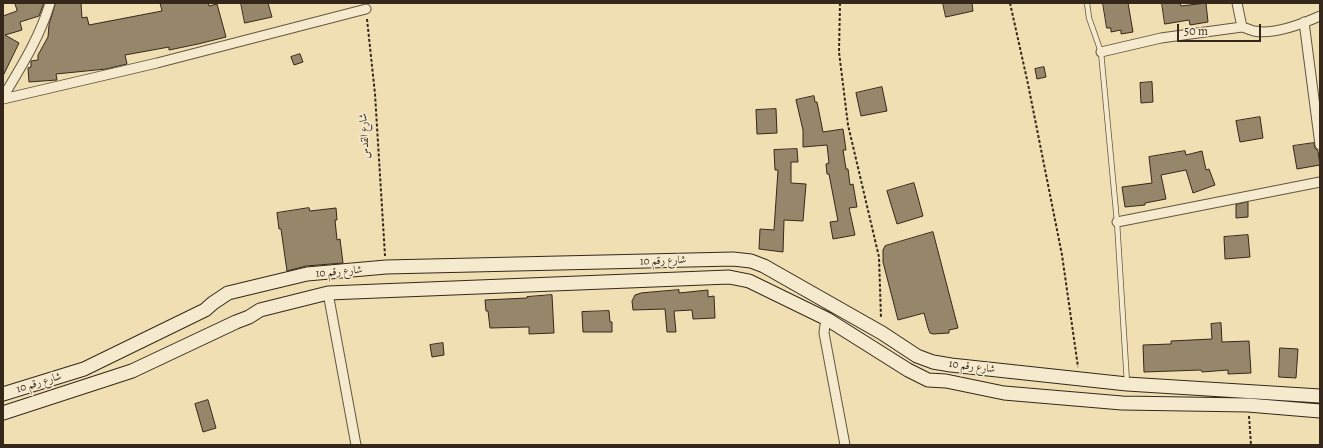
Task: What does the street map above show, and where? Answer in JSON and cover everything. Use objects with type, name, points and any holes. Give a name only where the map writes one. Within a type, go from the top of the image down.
[{"type":"main road","name":"شارع رقم 10","points":[[3,394],[84,369],[205,310],[228,293],[307,274],[386,268],[733,259],[751,261],[764,266],[882,333],[917,356],[933,362],[1080,380],[1320,396]]},
{"type":"main road","name":"شارع رقم 10","points":[[3,413],[132,371],[249,317],[260,310],[328,292],[729,277],[749,281],[827,319],[908,370],[928,380],[946,381],[1004,393],[1122,403],[1248,405],[1320,411]]},
{"type":"street","points":[[3,98],[30,51],[45,20],[50,3]]},
{"type":"street","points":[[1237,3],[1242,27]]},
{"type":"street","points":[[3,98],[157,63],[366,9]]},
{"type":"street","points":[[1101,52],[1161,38],[1242,27],[1254,31],[1270,31],[1320,16]]},
{"type":"street","points":[[1304,22],[1320,146]]},
{"type":"street","points":[[1118,222],[1320,182]]},
{"type":"street","points":[[328,292],[356,445]]},
{"type":"street","points":[[827,319],[824,333],[845,445]]},
{"type":"lane","points":[[1087,3],[1089,18],[1101,52],[1118,222],[1127,384]]},
{"type":"path","points":[[840,3],[839,52],[848,125],[879,257],[882,333]]},
{"type":"path","points":[[1010,3],[1028,84],[1062,255],[1080,380]]},
{"type":"path","name":"شارع القدس","points":[[366,9],[375,94],[386,268]]},
{"type":"path","points":[[1248,405],[1251,445]]},
{"type":"building","points":[[15,3],[44,3],[39,16],[20,22],[22,30],[5,35],[19,43],[3,76],[3,16],[17,11]]},
{"type":"building","points":[[56,3],[81,3],[82,18],[87,17],[89,25],[162,11],[160,3],[208,3],[209,6],[217,4],[226,37],[169,50],[169,47],[125,55],[127,64],[106,69],[56,74],[57,80],[29,82],[28,68],[31,67],[31,61],[38,60],[38,55],[48,37],[49,25]]},
{"type":"building","points":[[241,3],[268,3],[272,17],[245,23]]},
{"type":"building","points":[[943,3],[972,3],[973,11],[946,17]]},
{"type":"building","points":[[1103,3],[1128,3],[1133,32],[1121,34],[1121,30],[1111,32],[1111,28],[1107,28]]},
{"type":"building","points":[[1162,3],[1180,3],[1181,6],[1206,3],[1208,22],[1190,25],[1189,20],[1165,24]]},
{"type":"building","points":[[300,54],[303,62],[294,65],[291,57]]},
{"type":"building","points":[[1044,67],[1046,77],[1037,79],[1035,69]]},
{"type":"building","points":[[1152,82],[1153,102],[1141,103],[1140,83]]},
{"type":"building","points":[[882,87],[887,111],[861,116],[856,93]]},
{"type":"building","points":[[814,96],[815,102],[817,102],[823,132],[843,129],[846,150],[843,150],[846,169],[848,169],[850,185],[853,184],[857,207],[849,208],[855,235],[833,239],[830,222],[838,221],[829,174],[827,174],[826,164],[829,163],[827,145],[803,147],[803,130],[796,100]]},
{"type":"building","points":[[776,109],[777,133],[757,134],[756,110]]},
{"type":"building","points":[[1260,117],[1263,138],[1240,142],[1236,121]]},
{"type":"building","points":[[1314,143],[1315,148],[1318,151],[1320,165],[1297,169],[1293,146]]},
{"type":"building","points":[[797,149],[798,162],[791,162],[791,183],[806,184],[803,221],[784,220],[783,252],[759,249],[760,229],[774,230],[778,170],[775,170],[774,150]]},
{"type":"building","points":[[1185,151],[1186,155],[1202,151],[1206,170],[1209,169],[1215,185],[1193,193],[1186,170],[1161,175],[1166,199],[1145,203],[1145,205],[1125,207],[1122,187],[1152,183],[1149,157]]},
{"type":"building","points":[[914,183],[923,216],[897,224],[887,191]]},
{"type":"building","points":[[1248,202],[1248,217],[1236,218],[1236,205]]},
{"type":"building","points":[[309,208],[310,211],[336,208],[337,220],[335,220],[337,240],[340,239],[343,263],[306,266],[287,271],[281,229],[279,229],[277,213]]},
{"type":"building","points":[[933,232],[958,328],[949,330],[949,333],[930,333],[924,313],[898,320],[883,262],[883,250],[885,246]]},
{"type":"building","points":[[1248,235],[1250,257],[1225,259],[1224,237]]},
{"type":"building","points":[[679,290],[679,293],[708,290],[708,297],[714,296],[715,318],[693,319],[692,310],[674,311],[676,332],[667,332],[665,309],[633,310],[632,301],[635,295],[641,293]]},
{"type":"building","points":[[552,295],[554,333],[529,334],[529,327],[490,328],[485,300]]},
{"type":"building","points":[[609,311],[610,322],[612,322],[612,332],[583,332],[582,312]]},
{"type":"building","points":[[1221,323],[1222,342],[1249,341],[1251,373],[1228,374],[1228,370],[1202,372],[1201,370],[1144,372],[1143,345],[1171,344],[1171,341],[1212,339],[1211,324]]},
{"type":"building","points":[[443,343],[444,355],[432,357],[430,345]]},
{"type":"building","points":[[1280,348],[1298,349],[1296,378],[1279,377]]},
{"type":"building","points":[[208,400],[216,428],[203,432],[195,404]]}]
